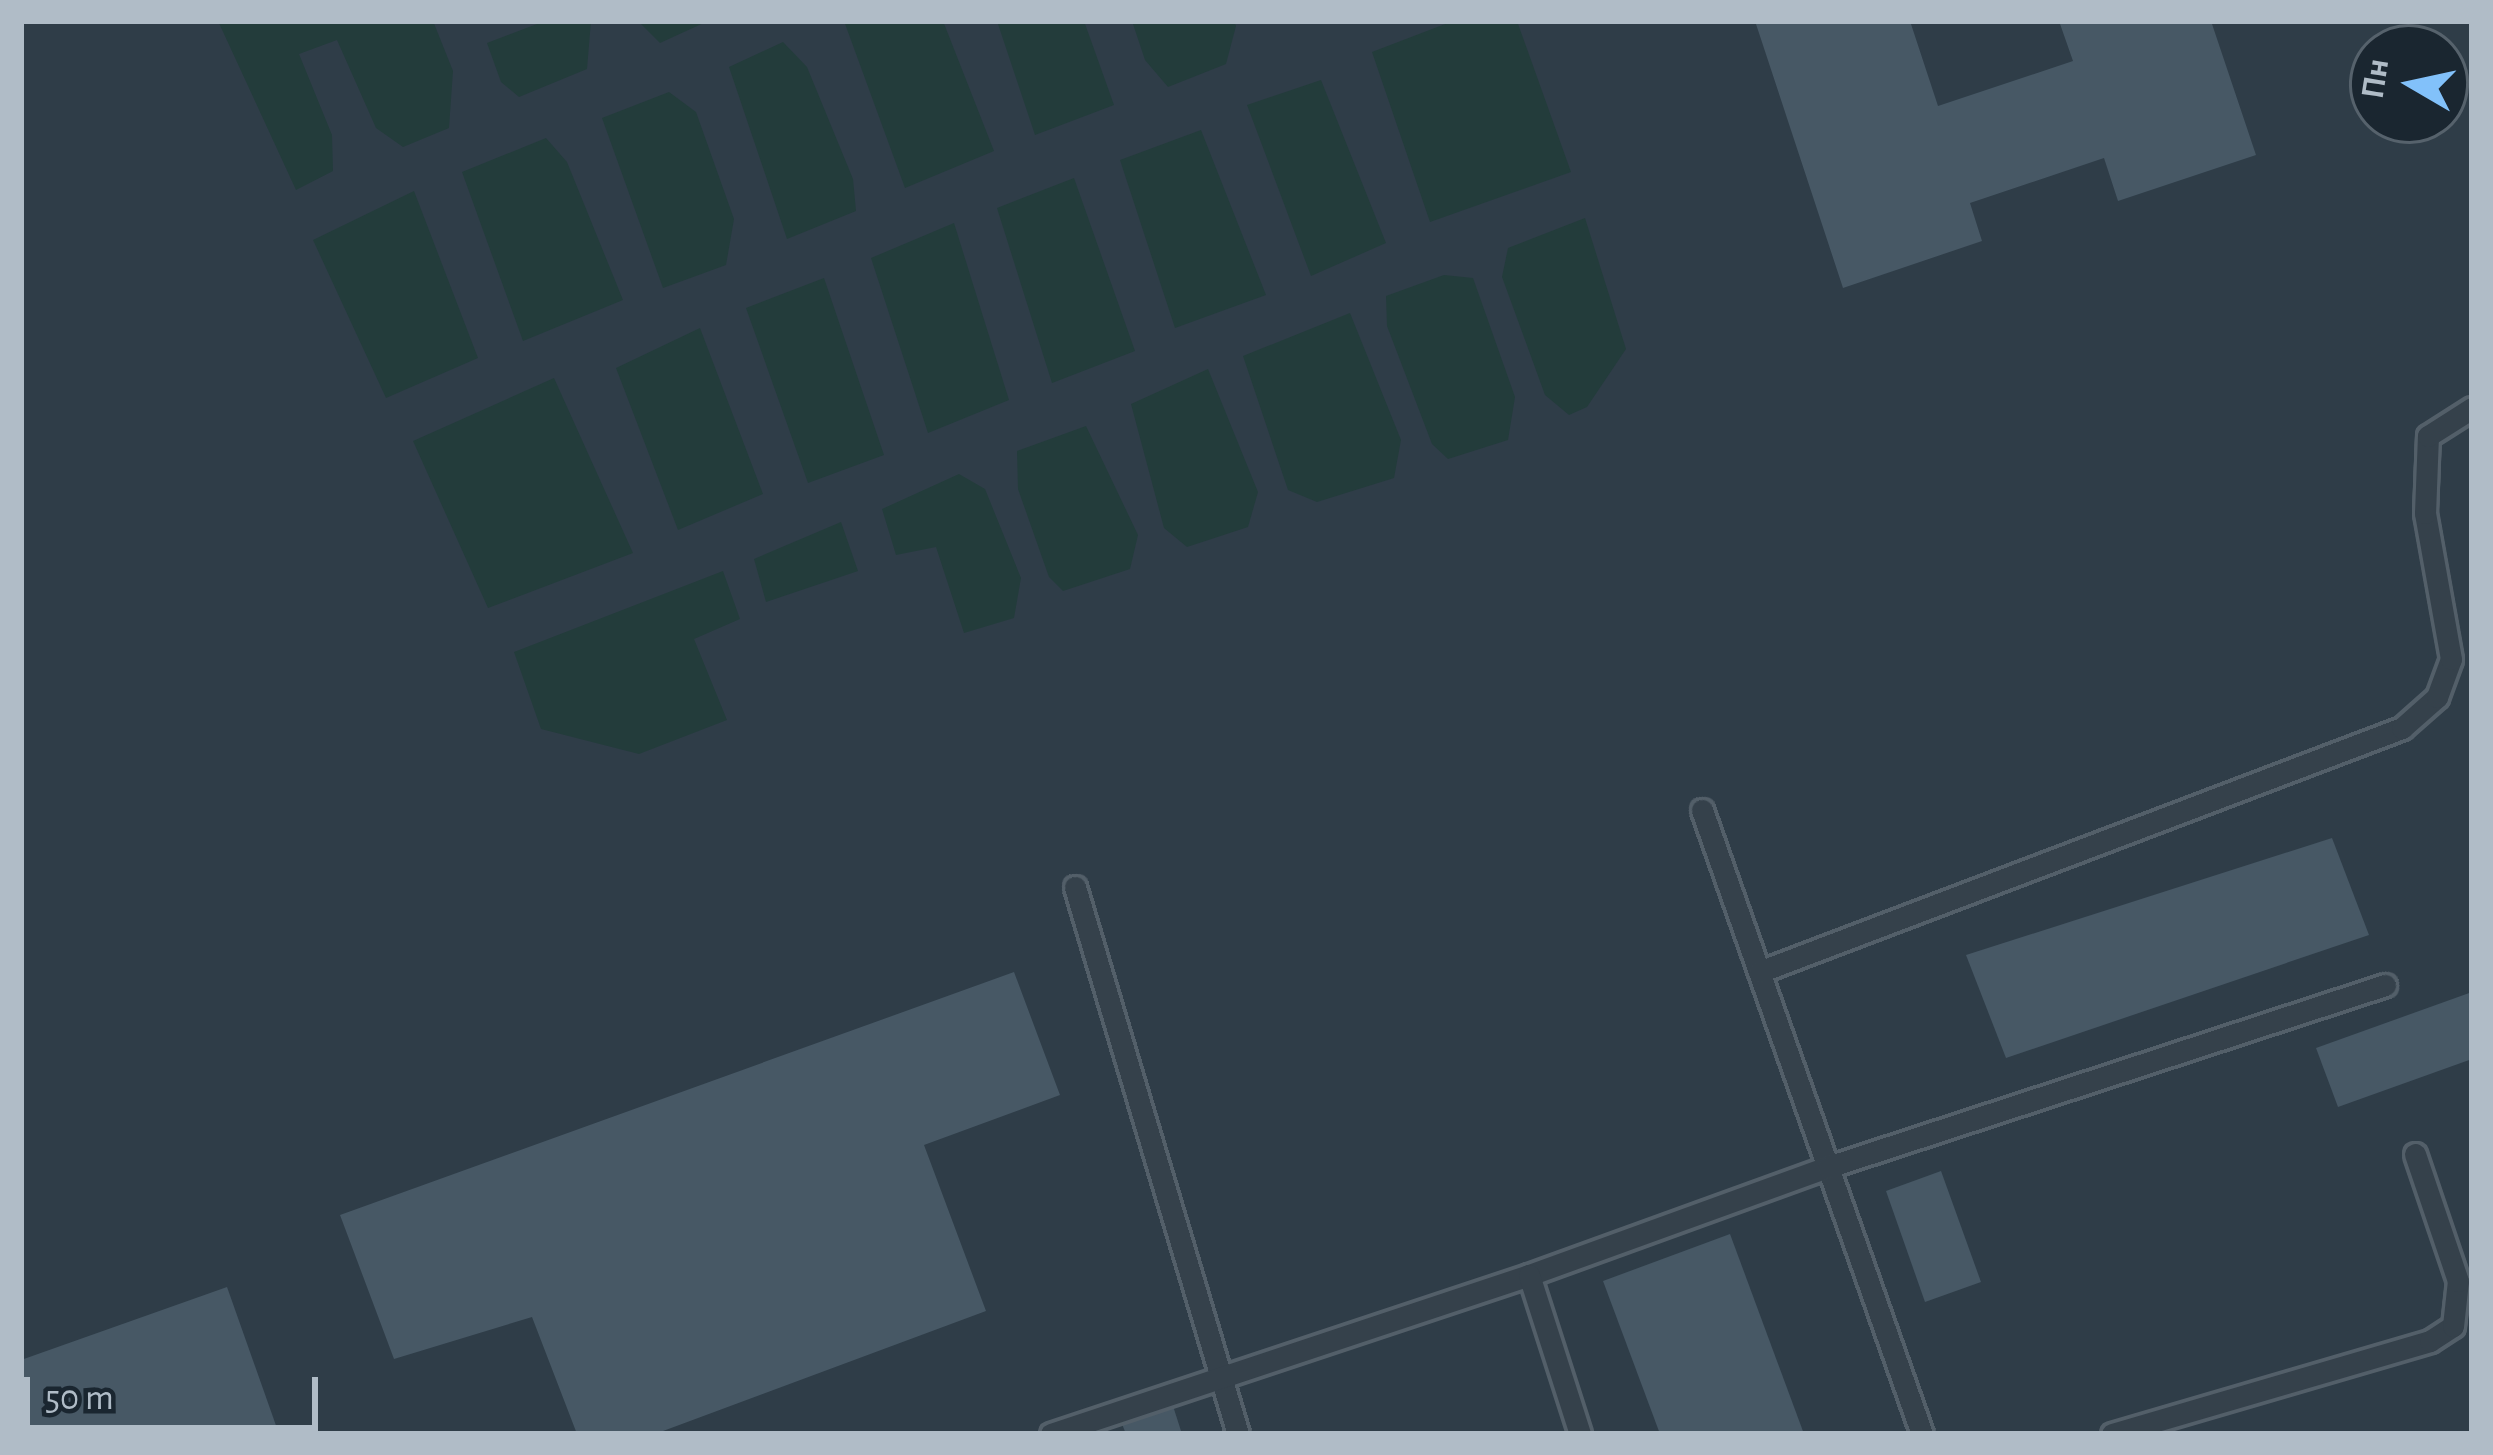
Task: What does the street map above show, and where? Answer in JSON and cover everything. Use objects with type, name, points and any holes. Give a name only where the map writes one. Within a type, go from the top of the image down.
[{"type":"lane","points":[[1759,972],[2402,728],[2437,697],[2451,659],[2425,513],[2428,436],[2472,408]]},
{"type":"lane","points":[[1702,810],[1922,1434]]},
{"type":"lane","points":[[1076,887],[1238,1434]]},
{"type":"lane","points":[[1052,1434],[1529,1275],[1828,1167],[2385,985]]},
{"type":"lane","points":[[2111,1434],[2430,1341],[2453,1326],[2458,1281],[2415,1154]]},
{"type":"lane","points":[[1529,1275],[1580,1434]]},
{"type":"shaded area","points":[[21,21],[2472,21],[2472,1434],[21,1434]]},
{"type":"green space","points":[[218,21],[433,21],[453,71],[449,128],[403,147],[376,128],[337,40],[299,54],[332,135],[333,171],[296,190]]},
{"type":"green space","points":[[545,21],[591,21],[587,69],[519,97],[501,82],[487,43]]},
{"type":"green space","points":[[638,21],[708,21],[660,43]]},
{"type":"green space","points":[[844,21],[943,21],[994,151],[905,188]]},
{"type":"green space","points":[[997,21],[1084,21],[1114,105],[1035,135]]},
{"type":"green space","points":[[1132,21],[1234,21],[1236,26],[1226,64],[1168,87],[1145,60]]},
{"type":"green space","points":[[1453,21],[1517,21],[1571,172],[1430,222],[1372,52]]},
{"type":"green space","points":[[783,42],[807,67],[853,179],[856,211],[787,239],[729,67]]},
{"type":"green space","points":[[1321,80],[1386,243],[1311,276],[1247,105]]},
{"type":"green space","points":[[669,92],[696,112],[734,219],[726,265],[663,288],[602,118]]},
{"type":"green space","points":[[1201,130],[1266,295],[1175,328],[1120,160]]},
{"type":"green space","points":[[546,138],[567,162],[623,300],[523,341],[462,172]]},
{"type":"green space","points":[[1074,178],[1135,351],[1052,383],[997,208]]},
{"type":"green space","points":[[414,191],[478,358],[386,398],[313,240]]},
{"type":"green space","points":[[1585,218],[1626,349],[1587,407],[1569,415],[1545,395],[1502,277],[1508,248]]},
{"type":"green space","points":[[954,223],[1009,400],[928,433],[871,258]]},
{"type":"green space","points":[[1444,275],[1473,278],[1515,397],[1508,440],[1448,459],[1432,444],[1387,326],[1386,296]]},
{"type":"green space","points":[[824,278],[884,455],[808,483],[746,308]]},
{"type":"green space","points":[[1350,313],[1401,440],[1394,478],[1317,502],[1288,490],[1243,356]]},
{"type":"green space","points":[[700,328],[763,494],[678,530],[616,368]]},
{"type":"green space","points":[[1208,369],[1258,492],[1248,527],[1187,547],[1164,528],[1131,404]]},
{"type":"green space","points":[[554,378],[633,553],[488,608],[413,441]]},
{"type":"green space","points":[[1086,426],[1138,535],[1130,569],[1063,591],[1049,577],[1018,489],[1017,451]]},
{"type":"green space","points":[[959,474],[985,489],[1021,578],[1014,618],[964,633],[936,547],[896,555],[882,509]]},
{"type":"green space","points":[[841,522],[858,571],[766,602],[754,559]]},
{"type":"green space","points":[[723,571],[740,619],[694,639],[727,720],[639,754],[541,729],[514,652]]},
{"type":"building","points":[[1755,21],[1910,21],[1938,106],[2073,61],[2059,21],[2211,21],[2256,155],[2118,201],[2104,158],[1970,203],[1982,241],[1843,288]]},
{"type":"building","points":[[2332,838],[2369,935],[2006,1058],[1966,955]]},
{"type":"building","points":[[1014,972],[1060,1095],[924,1145],[986,1311],[655,1434],[577,1434],[532,1317],[394,1359],[340,1215]]},
{"type":"building","points":[[2472,992],[2472,1059],[2338,1107],[2316,1048]]},
{"type":"building","points":[[1941,1171],[1981,1282],[1925,1302],[1886,1191]]},
{"type":"building","points":[[1730,1234],[1804,1434],[1660,1434],[1603,1281]]},
{"type":"building","points":[[227,1287],[279,1434],[21,1434],[21,1360]]},
{"type":"building","points":[[1173,1406],[1182,1434],[1126,1434],[1122,1424]]}]
